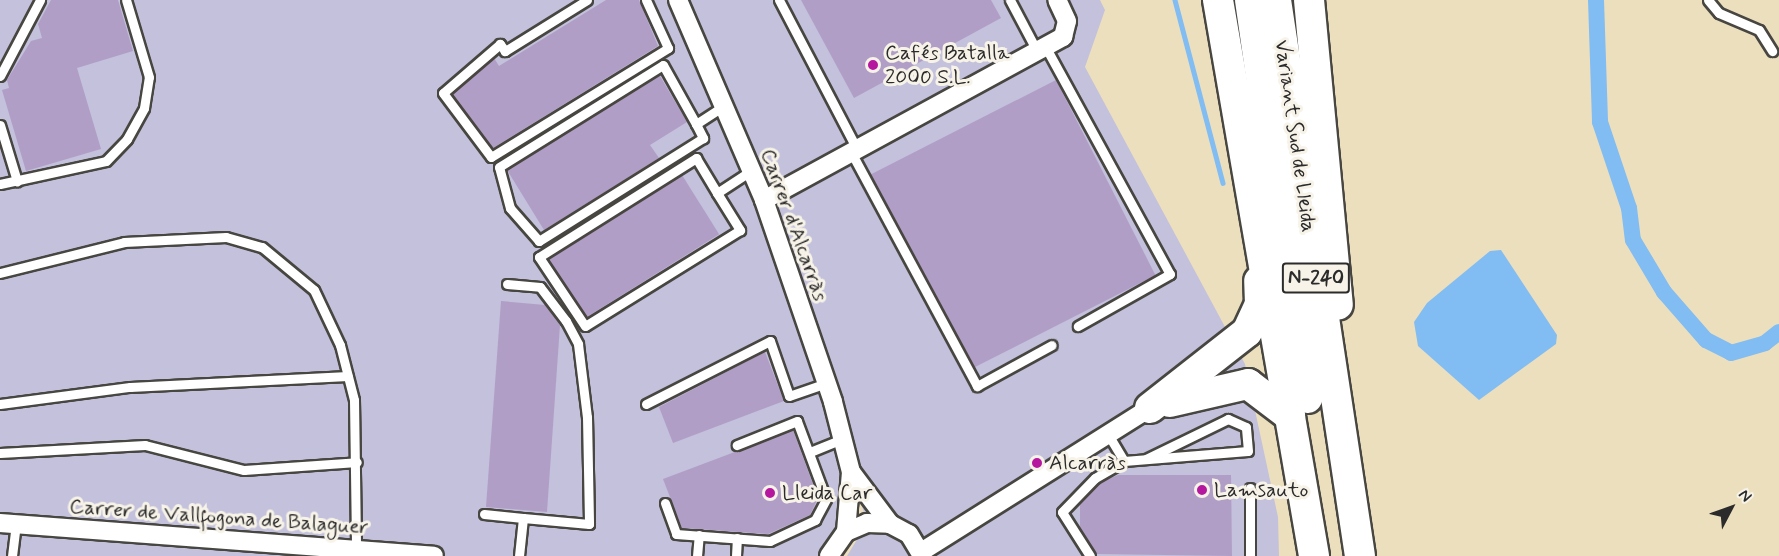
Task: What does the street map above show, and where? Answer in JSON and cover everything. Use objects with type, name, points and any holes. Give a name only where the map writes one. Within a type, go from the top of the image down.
[{"type":"highway","name":"N-240","points":[[1218,0],[1314,556]]},
{"type":"highway","name":"Variant Sud de Lleida","points":[[1250,0],[1329,556]]},
{"type":"highway","name":"Variant Sud de Lleida","points":[[1276,0],[1361,556]]},
{"type":"highway","name":"N-240","points":[[1309,0],[1361,556]]},
{"type":"highway","points":[[1150,408],[1247,332],[1260,304],[1256,218]]},
{"type":"highway","points":[[1150,408],[1248,384],[1290,416]]},
{"type":"highway","points":[[1349,410],[1378,556]]},
{"type":"street","name":"Carrer d'Alcarràs","points":[[678,0],[764,200],[826,383],[851,471],[846,532]]},
{"type":"street","points":[[764,200],[1068,31],[1057,0]]},
{"type":"street","points":[[922,554],[1150,408]]},
{"type":"street","name":"Carrer d'Alcarràs","points":[[851,471],[890,524],[909,534],[922,554]]},
{"type":"street","points":[[829,556],[846,532],[867,523],[890,524]]},
{"type":"street","name":"Carrer de Vallfogona de Balaguer","points":[[8,524],[434,556]]},
{"type":"lane","points":[[0,76],[40,0]]},
{"type":"lane","points":[[0,184],[106,161],[127,139],[144,108],[149,77],[126,0]]},
{"type":"lane","points":[[587,0],[505,51],[500,44],[443,93],[491,157],[668,48],[646,0]]},
{"type":"lane","points":[[779,0],[854,151],[976,386],[1052,345]]},
{"type":"lane","points":[[1010,0],[1041,48],[1170,274],[1078,326]]},
{"type":"lane","points":[[1708,0],[1719,13],[1759,30],[1773,51]]},
{"type":"lane","points":[[663,65],[696,124],[703,138],[539,241],[510,208],[499,166],[663,65]]},
{"type":"lane","points":[[696,124],[724,106]]},
{"type":"lane","points":[[0,125],[16,181]]},
{"type":"lane","points":[[696,158],[717,193],[740,230],[585,326],[539,257],[696,158]]},
{"type":"lane","points":[[717,193],[752,170]]},
{"type":"lane","points":[[0,273],[124,243],[226,237],[262,247],[314,290],[348,376],[357,462],[356,550]]},
{"type":"lane","points":[[484,514],[589,524],[587,417],[578,344],[566,321],[540,287],[507,284]]},
{"type":"lane","points":[[646,404],[770,341],[789,396],[826,383]]},
{"type":"lane","points":[[0,404],[130,387],[348,376]]},
{"type":"lane","points":[[1090,556],[1062,512],[1095,478],[1124,461],[1248,451],[1246,427],[1228,419],[1146,459]]},
{"type":"lane","points":[[665,503],[676,534],[770,541],[814,520],[826,499],[797,420],[737,445]]},
{"type":"lane","points":[[1108,434],[1124,461]]},
{"type":"lane","points":[[810,452],[843,439]]},
{"type":"lane","points":[[0,453],[145,445],[244,470],[357,462]]},
{"type":"lane","points":[[1250,488],[1250,556]]},
{"type":"lane","points":[[519,556],[524,518]]},
{"type":"lane","points":[[8,524],[12,556]]},
{"type":"lane","points":[[698,556],[699,535]]},
{"type":"lane","points":[[736,556],[738,538]]},
{"type":"shaded area","points":[[0,0],[1100,0],[1105,10],[1085,67],[1245,364],[1278,517],[1279,556],[847,556],[867,523],[845,449],[847,520],[824,556],[0,556]]},
{"type":"water","points":[[1501,250],[1557,335],[1556,344],[1479,400],[1418,346],[1414,322],[1427,303],[1490,251]]},
{"type":"building","points":[[51,0],[118,0],[133,51],[77,68],[101,149],[26,171],[2,90],[9,88],[7,80],[31,41],[42,38],[38,24]]},
{"type":"building","points":[[606,0],[639,0],[658,46],[493,148],[452,94],[494,58],[499,66]]},
{"type":"building","points":[[801,0],[991,0],[1001,18],[854,98]]},
{"type":"building","points":[[660,76],[687,122],[650,145],[659,158],[544,230],[507,170]]},
{"type":"building","points":[[1056,80],[1155,275],[970,370],[871,174]]},
{"type":"building","points":[[682,175],[719,234],[585,318],[548,259]]},
{"type":"building","points":[[501,301],[545,305],[560,325],[547,512],[486,507]]},
{"type":"building","points":[[765,352],[784,401],[673,443],[659,407]]},
{"type":"building","points":[[793,430],[818,498],[810,515],[768,534],[682,528],[663,479]]},
{"type":"building","points":[[1118,475],[1231,475],[1232,556],[1097,554],[1080,528],[1080,505],[1099,483]]},
{"type":"waterway","points":[[1175,0],[1223,183]]},
{"type":"waterway","points":[[1596,0],[1600,122],[1629,208],[1633,240],[1664,292],[1706,340],[1731,353],[1765,343],[1779,332]]},
{"type":"place","name":"Cafés Batalla 2000 S.L.","points":[[873,65]]},
{"type":"place","name":"Alcarràs","points":[[1037,463]]},
{"type":"place","name":"Lamsauto","points":[[1202,490]]},
{"type":"place","name":"Lleida Car","points":[[770,493]]}]
